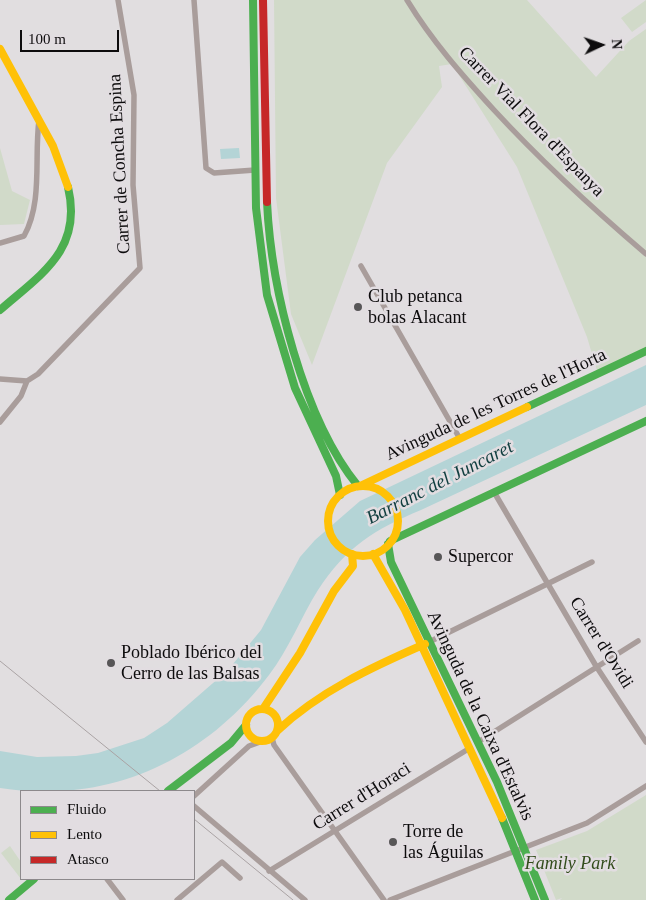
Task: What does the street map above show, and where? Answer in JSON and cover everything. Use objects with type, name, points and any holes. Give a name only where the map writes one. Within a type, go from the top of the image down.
[{"type":"main road","points":[[253,0],[256,217],[267,296],[295,388],[336,476],[340,495]]},
{"type":"main road","points":[[263,0],[265,207],[277,294],[304,385],[345,471],[359,486]]},
{"type":"main road","points":[[0,49],[8,67],[49,135],[71,207],[70,228],[64,248],[57,258],[0,310]]},
{"type":"main road","name":"Avinguda de les Torres de l'Horta","points":[[359,486],[646,351]]},
{"type":"main road","points":[[389,543],[397,524],[394,505],[385,494],[375,488],[359,486],[340,495],[330,509],[328,520],[329,528],[336,542],[352,554],[372,554],[389,543],[494,492],[646,421]]},
{"type":"main road","name":"Avinguda de la Caixa d'Estalvis","points":[[389,543],[390,562],[478,742],[525,848],[545,900]]},
{"type":"main road","points":[[263,710],[272,693],[300,653],[334,591],[353,566],[352,554]]},
{"type":"main road","name":"Avinguda de la Caixa d'Estalvis","points":[[372,554],[421,646],[470,748],[516,851],[535,900]]},
{"type":"main road","points":[[246,725],[251,737],[260,742],[272,738],[299,712],[339,686],[429,642]]},
{"type":"main road","points":[[169,790],[231,743],[246,725],[252,713],[263,710],[275,715],[278,731]]},
{"type":"main road","points":[[231,743],[251,737]]},
{"type":"main road","points":[[9,900],[33,880]]},
{"type":"street","name":"Carrer de Concha Espina","points":[[27,381],[38,374],[140,268],[133,185],[134,95],[118,0]]},
{"type":"street","points":[[194,0],[206,168],[209,171],[219,173],[255,170]]},
{"type":"street","name":"Carrer Vial Flora d'Espanya","points":[[407,0],[442,52],[538,157],[574,192],[646,254]]},
{"type":"street","points":[[0,243],[24,236],[30,222],[34,204],[39,118]]},
{"type":"street","points":[[361,266],[460,438]]},
{"type":"street","points":[[0,379],[27,381],[21,396],[0,422]]},
{"type":"street","points":[[494,492],[547,584]]},
{"type":"street","points":[[429,642],[592,562]]},
{"type":"street","name":"Carrer d'Ovidi","points":[[547,584],[596,666],[646,742]]},
{"type":"street","points":[[478,742],[638,641]]},
{"type":"street","points":[[272,738],[274,745],[384,900]]},
{"type":"street","points":[[195,795],[249,746],[260,742]]},
{"type":"street","name":"Carrer d'Horaci","points":[[269,871],[470,748]]},
{"type":"street","points":[[390,900],[587,823],[646,786]]},
{"type":"street","points":[[195,807],[269,871],[306,900]]},
{"type":"street","points":[[177,900],[222,862],[240,878]]},
{"type":"street","points":[[108,880],[123,900]]},
{"type":"green space","points":[[274,0],[527,0],[596,77],[629,41],[646,29],[646,351],[598,374],[587,337],[517,167],[452,64],[439,66],[442,87],[387,163],[312,365],[291,314],[276,198]]},
{"type":"green space","points":[[646,0],[646,22],[632,32],[621,18]]},
{"type":"green space","points":[[0,148],[12,191],[30,200],[24,224],[0,225]]},
{"type":"green space","name":"Family Park","points":[[646,795],[646,900],[560,900],[562,898],[556,900],[536,850],[587,831]]},
{"type":"green space","points":[[10,846],[20,861],[20,878],[1,853]]},
{"type":"water","points":[[239,148],[240,158],[221,159],[220,149]]},
{"type":"water","name":"Barranc del Juncaret","points":[[646,365],[646,405],[389,524],[351,551],[339,562],[318,590],[283,655],[269,675],[243,705],[215,731],[184,753],[150,770],[115,782],[78,790],[0,788],[0,751],[37,757],[76,756],[98,753],[144,738],[167,723],[228,670],[261,630],[300,557],[315,540],[360,501]]},
{"type":"tram line","points":[[0,661],[159,790]]},
{"type":"tram line","points":[[195,820],[293,900]]},
{"type":"traffic: fast","points":[[253,0],[256,208],[267,295],[295,388],[336,476],[340,495]]},
{"type":"traffic: fast","points":[[0,310],[43,272],[55,259],[64,244],[69,228],[71,209],[68,187]]},
{"type":"traffic: fast","points":[[267,202],[275,273],[293,351],[321,425],[338,458],[358,486]]},
{"type":"traffic: fast","points":[[527,407],[646,351]]},
{"type":"traffic: fast","points":[[390,541],[646,421]]},
{"type":"traffic: fast","points":[[388,544],[391,562],[497,782],[545,900]]},
{"type":"traffic: fast","points":[[169,790],[231,743],[246,725]]},
{"type":"traffic: fast","points":[[502,818],[535,900]]},
{"type":"traffic: fast","points":[[9,900],[33,880]]},
{"type":"traffic: slow","points":[[0,49],[53,146],[68,187]]},
{"type":"traffic: slow","points":[[360,486],[527,407]]},
{"type":"traffic: slow","points":[[363,486],[382,492],[392,502],[398,521],[392,540],[382,550],[363,556],[344,550],[334,540],[328,521],[334,502],[344,492],[363,486]]},
{"type":"traffic: slow","points":[[263,709],[300,653],[334,591],[353,566],[352,554]]},
{"type":"traffic: slow","points":[[373,554],[405,610],[502,818]]},
{"type":"traffic: slow","points":[[277,731],[311,704],[347,681],[425,644]]},
{"type":"traffic: slow","points":[[262,709],[268,710],[273,714],[277,719],[278,725],[277,731],[273,736],[268,740],[262,741],[256,740],[251,736],[247,731],[246,725],[247,719],[251,714],[256,710],[262,709]]},
{"type":"traffic: jam","points":[[263,0],[267,202]]},
{"type":"place","name":"Club petanca bolas Alacant","points":[[358,307]]},
{"type":"place","name":"Supercor","points":[[438,557]]},
{"type":"place","name":"Poblado Ibérico del Cerro de las Balsas","points":[[111,663]]},
{"type":"place","name":"Torre de las Águilas","points":[[393,842]]}]
